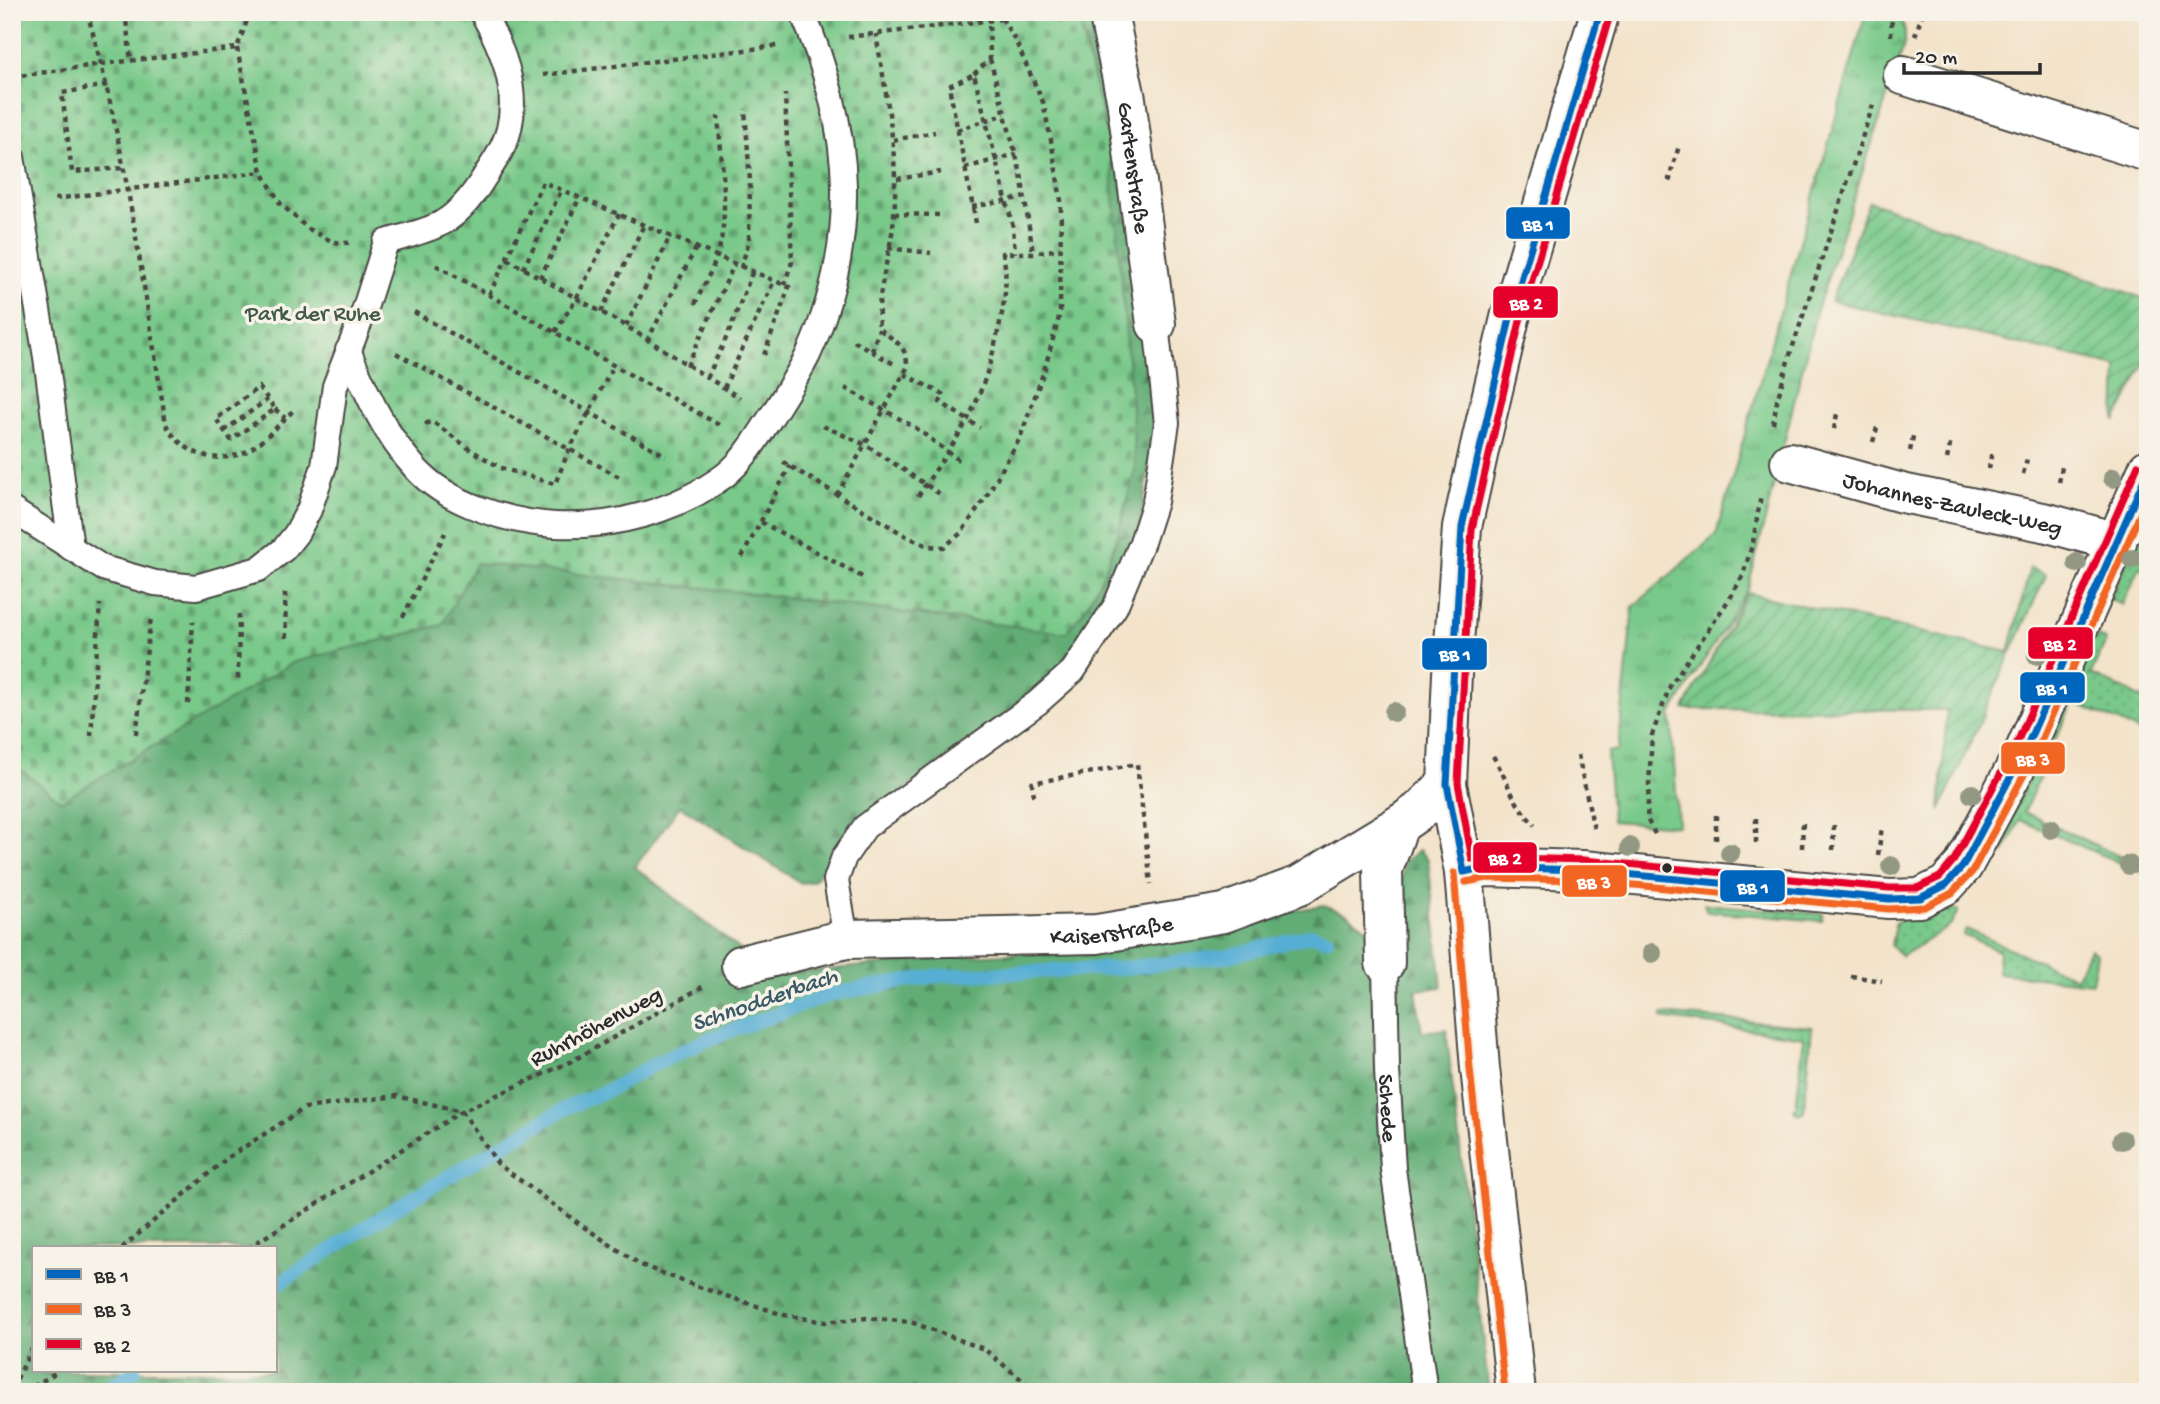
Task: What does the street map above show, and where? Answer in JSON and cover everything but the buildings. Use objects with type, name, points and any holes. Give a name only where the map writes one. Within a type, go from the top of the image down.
[{"type":"street","name":"Gartenstraße","points":[[1108,12],[1126,99],[1156,324]]},
{"type":"street","points":[[1516,1392],[1480,1068],[1464,872],[1447,784],[1462,527],[1510,318],[1600,12]]},
{"type":"street","points":[[1903,75],[2148,152]]},
{"type":"street","name":"Johannes-Zauleck-Weg","points":[[1790,461],[1902,493],[2049,523],[2117,542]]},
{"type":"street","points":[[1464,872],[1486,867],[1582,870],[1889,899],[1920,898],[1946,885],[1963,866],[2025,750],[2148,469]]},
{"type":"street","name":"Kaiserstraße","points":[[741,965],[846,939],[1097,934],[1224,913],[1300,885],[1399,825],[1419,811],[1447,784]]},
{"type":"street","name":"Schede","points":[[1385,963],[1383,870],[1399,825]]},
{"type":"lane","points":[[12,510],[103,568],[155,583],[196,587],[259,569],[284,549],[309,510],[324,466],[335,386],[364,311],[386,242],[443,222],[460,209],[475,192],[499,154],[509,130],[513,105],[510,79],[501,51],[482,12]]},
{"type":"lane","points":[[344,360],[396,445],[418,471],[461,500],[526,523],[574,526],[613,522],[650,513],[691,496],[726,474],[753,444],[807,356],[823,317],[836,270],[842,234],[844,185],[840,135],[815,41],[802,12]]},
{"type":"lane","points":[[12,157],[46,357],[71,548]]},
{"type":"lane","points":[[846,939],[836,880],[845,857],[865,827],[1037,703],[1073,671],[1115,607],[1143,542],[1155,502],[1167,423],[1156,324]]},
{"type":"lane","name":"Schede","points":[[1385,963],[1387,1069],[1393,1169],[1425,1392]]},
{"type":"path","points":[[87,12],[107,85],[124,168],[166,424],[173,437],[186,449],[202,455],[232,456],[247,451],[344,360]]},
{"type":"path","points":[[125,12],[131,60]]},
{"type":"path","points":[[250,12],[237,48],[261,172],[280,203],[307,228],[333,242],[386,242],[406,248],[753,444],[906,536],[928,546],[944,547],[961,533],[986,497],[1020,438],[1044,371],[1060,314],[1061,201],[1043,102],[998,12]]},
{"type":"path","points":[[510,79],[1002,19]]},
{"type":"path","points":[[989,21],[990,59],[1016,154],[1033,253]]},
{"type":"path","points":[[873,351],[879,329],[878,311],[894,214],[896,179],[893,140],[876,34]]},
{"type":"path","points":[[12,77],[237,48]]},
{"type":"path","points":[[975,223],[949,86],[974,74],[990,59]]},
{"type":"path","points":[[974,74],[1013,227],[1015,253]]},
{"type":"path","points":[[107,85],[62,93],[72,173],[124,168]]},
{"type":"path","points":[[784,285],[792,262],[785,93]]},
{"type":"path","points":[[741,268],[749,240],[750,183],[745,109]]},
{"type":"path","points":[[957,130],[1005,114]]},
{"type":"path","points":[[695,304],[716,257],[722,222],[723,188],[718,116]]},
{"type":"path","points":[[893,140],[935,132]]},
{"type":"path","points":[[1672,180],[1669,178],[1679,146]]},
{"type":"path","points":[[965,168],[1016,154]]},
{"type":"path","points":[[20,203],[261,172]]},
{"type":"path","points":[[896,179],[941,172]]},
{"type":"path","points":[[489,295],[543,182],[789,287],[760,365]]},
{"type":"path","points":[[523,268],[562,189]]},
{"type":"path","points":[[540,279],[580,197]]},
{"type":"path","points":[[972,207],[1025,197]]},
{"type":"path","points":[[555,332],[576,299],[619,214]]},
{"type":"path","points":[[894,214],[940,215]]},
{"type":"path","points":[[600,313],[644,225]]},
{"type":"path","points":[[626,327],[670,236]]},
{"type":"path","points":[[647,341],[696,248]]},
{"type":"path","points":[[888,248],[931,253]]},
{"type":"path","points":[[918,496],[967,419],[984,380],[1004,306],[1007,272],[1003,253],[1061,249]]},
{"type":"path","points":[[507,259],[626,327],[741,398]]},
{"type":"path","points":[[687,366],[734,265]]},
{"type":"path","points":[[707,378],[729,332],[752,273]]},
{"type":"path","points":[[724,388],[774,281]]},
{"type":"path","points":[[414,312],[666,456]]},
{"type":"path","points":[[837,495],[907,368],[907,356],[899,344],[879,329]]},
{"type":"path","points":[[854,341],[894,364]]},
{"type":"path","points":[[396,353],[621,478]]},
{"type":"path","points":[[418,471],[425,428],[427,423],[433,422],[501,468],[555,484],[569,450],[614,365]]},
{"type":"path","points":[[904,373],[944,395],[940,402],[980,428]]},
{"type":"path","points":[[275,409],[231,440],[216,419],[259,387],[285,418]]},
{"type":"path","points":[[734,408],[747,387]]},
{"type":"path","points":[[845,388],[916,428],[960,461]]},
{"type":"path","points":[[224,431],[268,399]]},
{"type":"path","points":[[720,426],[727,417]]},
{"type":"path","points":[[823,426],[866,445],[940,494]]},
{"type":"path","points":[[742,557],[790,466]]},
{"type":"path","points":[[403,617],[461,500]]},
{"type":"path","points":[[761,522],[866,579]]},
{"type":"path","points":[[91,736],[103,568]]},
{"type":"path","points":[[238,679],[239,575]]},
{"type":"path","points":[[136,734],[155,583]]},
{"type":"path","points":[[188,704],[196,587]]},
{"type":"path","points":[[1450,730],[1486,744],[1500,767],[1514,800],[1539,828]]},
{"type":"path","points":[[1578,755],[1594,831],[1581,830]]},
{"type":"path","points":[[1034,796],[1032,783],[1137,764],[1156,925]]},
{"type":"path","name":"Ruhrhöhenweg","points":[[251,1246],[463,1111],[572,1061],[741,965]]},
{"type":"path","points":[[1851,976],[1882,981]]},
{"type":"path","points":[[124,1246],[227,1158],[305,1108],[396,1096],[463,1111],[498,1164],[640,1265],[784,1315],[825,1322],[867,1318],[911,1322],[984,1349],[1037,1392]]},
{"type":"path","points":[[12,1388],[32,1349]]},
{"type":"path","points":[[25,1392],[56,1372]]},
{"type":"green space","name":"Park der Ruhe","points":[[12,12],[1077,12],[1110,148],[1135,469],[1117,537],[1103,575],[1085,609],[1066,633],[742,592],[476,563],[442,625],[294,662],[61,801],[12,763]]},
{"type":"green space","points":[[1077,12],[1095,12],[1159,407],[1139,530],[1098,620],[1072,663],[860,823],[813,881],[801,883],[680,806],[635,867],[744,953],[800,972],[969,956],[1100,949],[1323,905],[1347,914],[1368,929],[1376,946],[1374,1061],[1394,1064],[1399,893],[1405,861],[1419,850],[1428,859],[1442,987],[1416,990],[1422,1032],[1446,1029],[1489,1392],[12,1392],[12,763],[62,800],[294,662],[442,625],[475,563],[948,618],[1085,609],[1103,575],[1127,502],[1132,407],[1122,302],[1092,70]]},
{"type":"green space","points":[[1866,12],[1900,13],[1905,42],[1816,313],[1748,589],[1671,714],[1678,826],[1612,821],[1607,752],[1618,750],[1633,607],[1716,535]]},
{"type":"green space","points":[[1869,201],[2148,300],[2148,356],[2115,422],[2117,366],[1831,301]]},
{"type":"green space","points":[[2148,514],[2148,571],[2139,567],[2122,605],[2110,599]]},
{"type":"green space","points":[[2030,568],[2046,575],[1940,810],[1947,710],[1684,709],[1747,593],[2009,652]]},
{"type":"green space","points":[[2093,634],[2106,641],[2091,674],[2148,701],[2148,735],[2073,702],[2055,740],[2048,738]]},
{"type":"green space","points":[[2033,770],[2041,774],[2024,812],[2147,869],[2146,874],[2020,820],[2003,854],[1996,850]]},
{"type":"green space","points":[[1704,904],[1823,914],[1822,921],[1707,911]]},
{"type":"green space","points":[[1954,908],[1958,911],[1951,925],[1902,956],[1891,946],[1895,924],[1901,919],[1926,920]]},
{"type":"green space","points":[[1966,929],[2076,978],[2090,949],[2097,954],[2092,983],[1998,973],[1999,951],[1963,935]]},
{"type":"green space","points":[[1662,1014],[1812,1027],[1804,1111],[1799,1114],[1794,1108],[1804,1037],[1662,1018]]},
{"type":"waterway","name":"Schnodderbach","points":[[276,1285],[402,1204],[568,1107],[611,1089],[660,1061],[719,1035],[833,994],[935,976],[1124,968],[1228,956],[1311,935],[1327,939]]},
{"type":"waterway","name":"Schnodderbach","points":[[100,1392],[133,1372]]},
{"type":"transit line","points":[[1464,872],[1447,784],[1462,527],[1510,318],[1600,12]]},
{"type":"transit line","points":[[1610,15],[1520,321],[1472,529],[1458,783],[1472,859],[1486,857],[1583,860],[1889,888],[1917,888],[1940,877],[1954,860],[2016,745],[2138,465]]},
{"type":"transit line","points":[[1464,872],[1486,867],[1582,870],[1889,899],[1920,898],[1946,885],[1963,866],[2025,750],[2148,470]]},
{"type":"transit line","points":[[1466,882],[1487,878],[1581,880],[1889,909],[1925,907],[1952,893],[1972,872],[2035,754],[2148,496]]},
{"type":"transit line","points":[[1454,873],[1470,1069],[1505,1392]]}]
